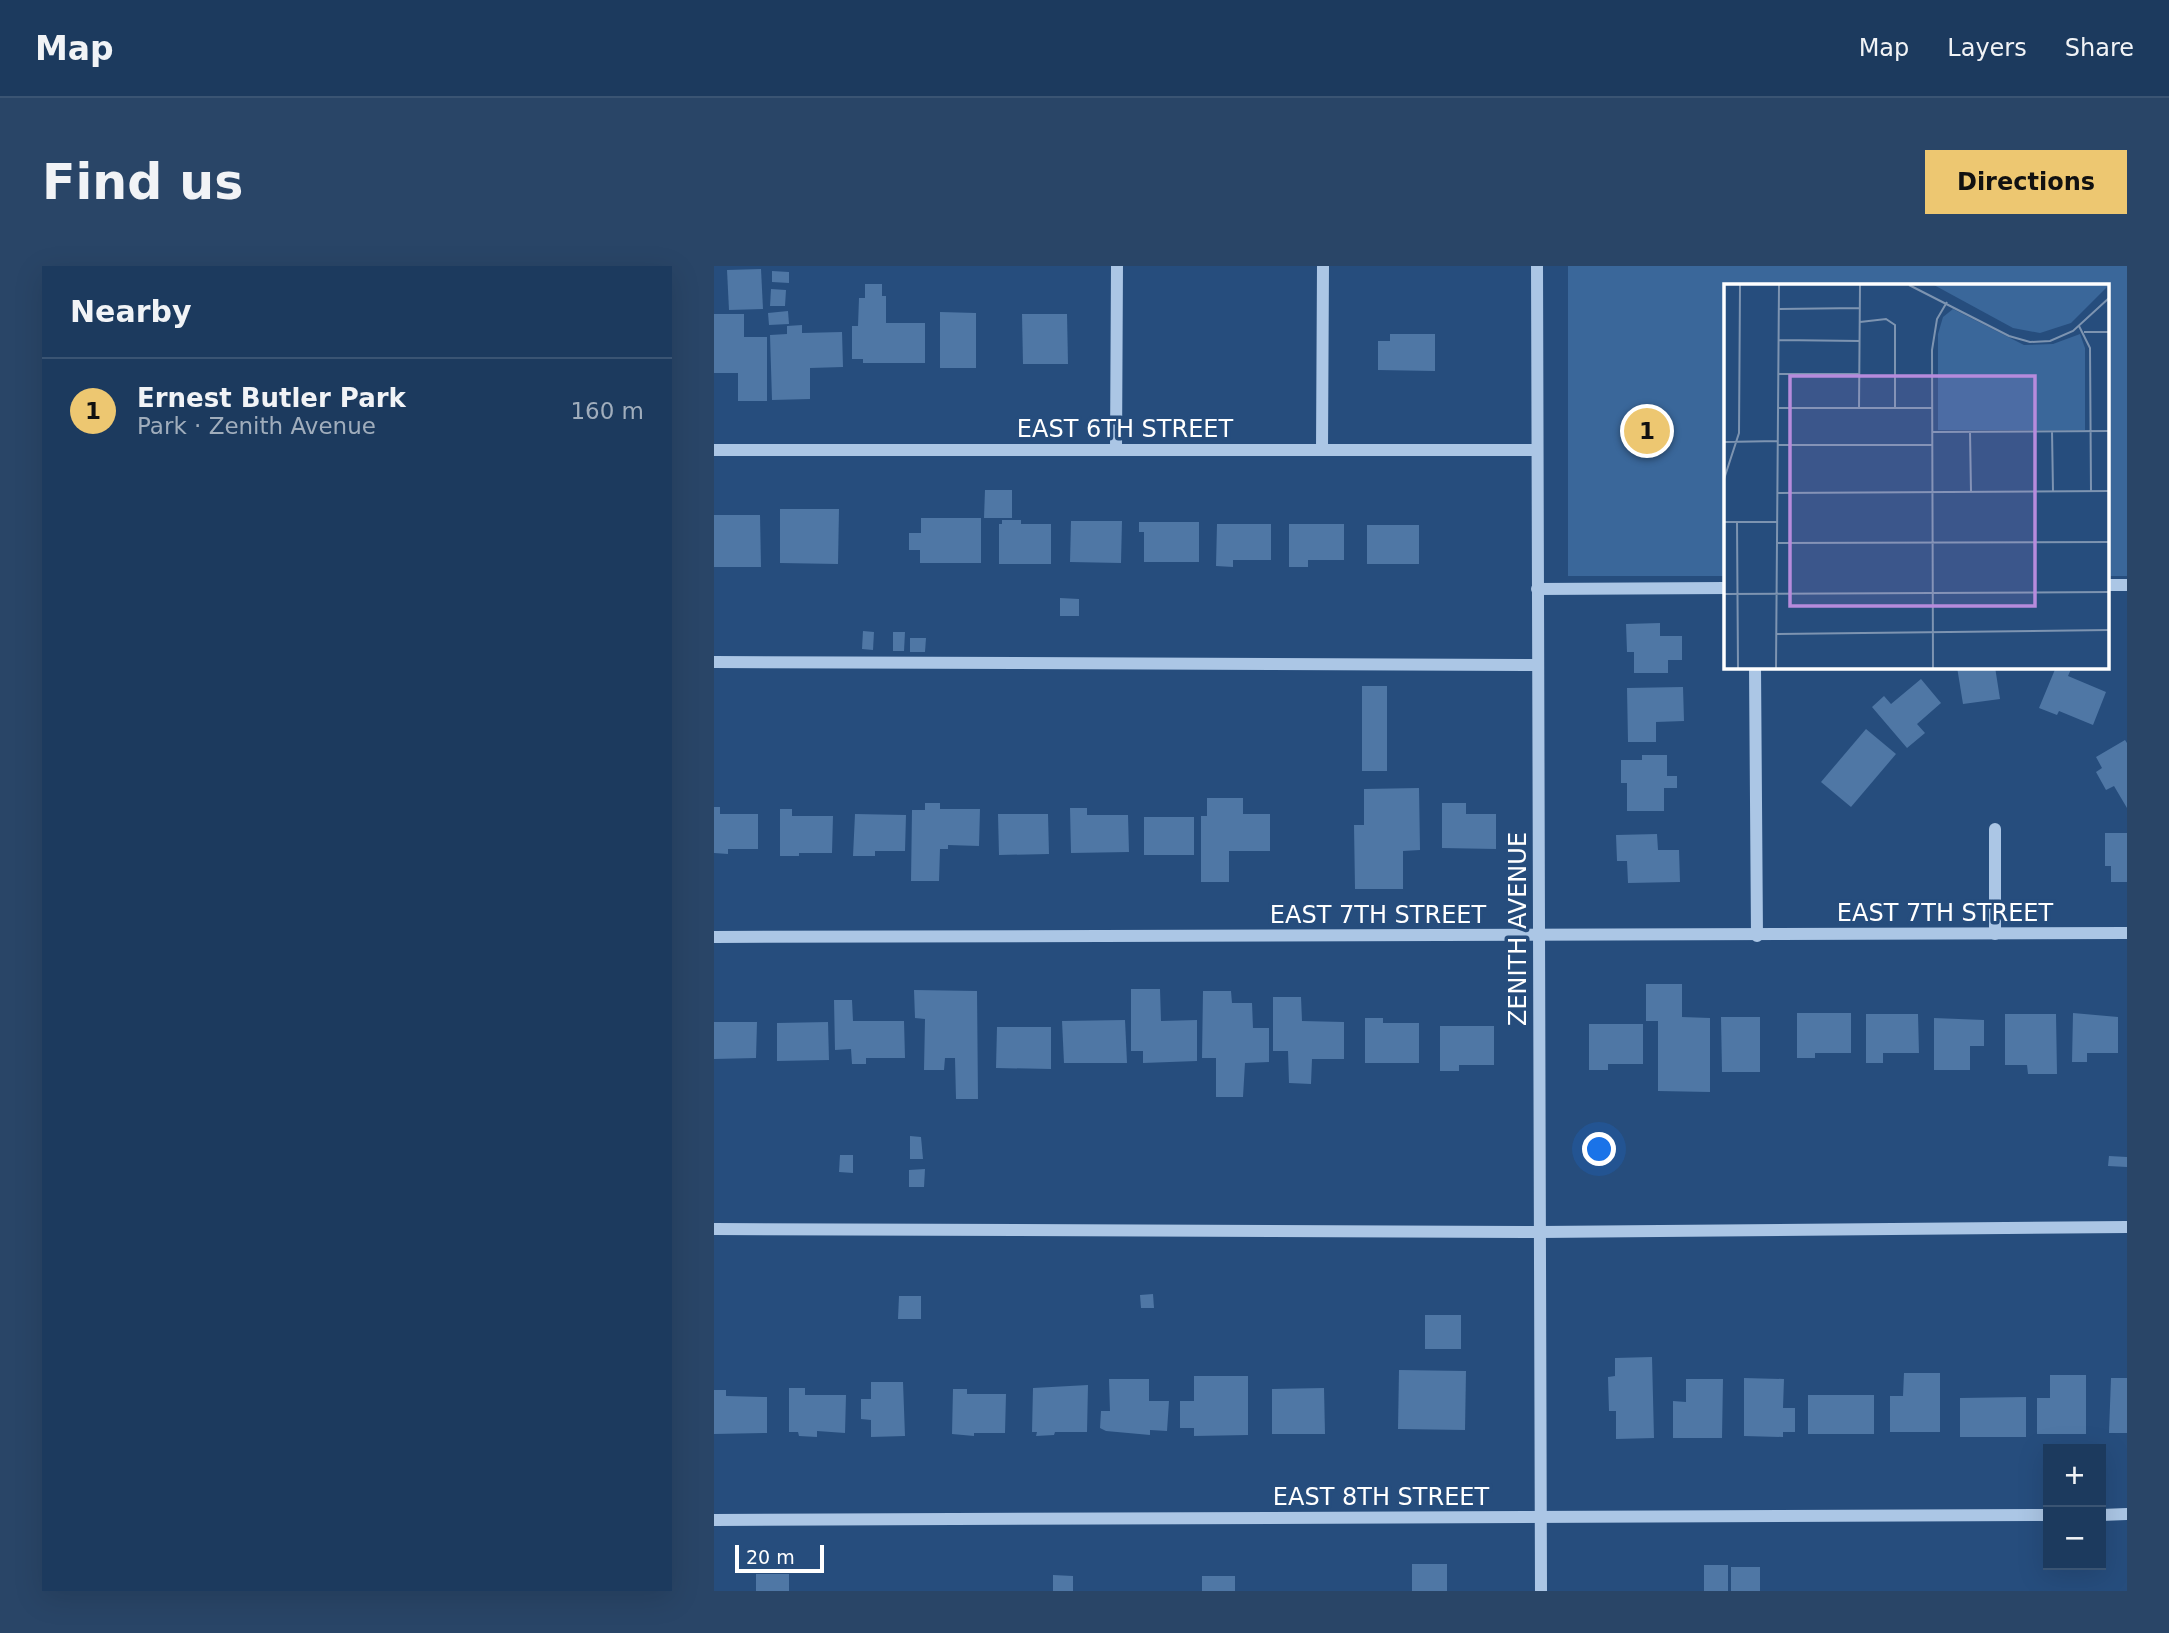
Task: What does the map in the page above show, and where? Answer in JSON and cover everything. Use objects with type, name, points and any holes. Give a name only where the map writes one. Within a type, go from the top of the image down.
[{"type":"street","points":[[1116,266],[1116,450]]},
{"type":"street","points":[[1322,450],[1323,266]]},
{"type":"street","name":"ZENITH AVENUE","points":[[1537,266],[1541,1591]]},
{"type":"street","name":"EAST 6TH STREET","points":[[714,450],[1536,450]]},
{"type":"street","points":[[2109,585],[2127,585]]},
{"type":"street","points":[[1537,589],[1724,588]]},
{"type":"street","points":[[714,662],[1537,664]]},
{"type":"street","points":[[1755,668],[1757,936]]},
{"type":"street","points":[[1995,830],[1995,934]]},
{"type":"street","name":"EAST 7TH STREET","points":[[714,937],[2127,933]]},
{"type":"street","points":[[714,1228],[1540,1232],[2127,1227]]},
{"type":"street","points":[[2106,1514],[2127,1514]]},
{"type":"street","name":"EAST 8TH STREET","points":[[714,1520],[2043,1515]]},
{"type":"shaded area","points":[[1568,266],[2127,266],[2127,576],[2109,576],[2109,284],[1724,284],[1724,576],[1568,576]]},
{"type":"building","points":[[761,269],[763,309],[729,310],[727,270]]},
{"type":"building","points":[[772,271],[789,272],[789,283],[772,282]]},
{"type":"building","points":[[865,284],[882,284],[882,296],[886,296],[886,323],[925,323],[925,363],[863,363],[863,359],[852,359],[852,326],[858,326],[859,298],[865,298]]},
{"type":"building","points":[[771,289],[786,290],[785,306],[770,306]]},
{"type":"building","points":[[788,311],[789,324],[769,325],[768,313]]},
{"type":"building","points":[[940,312],[976,313],[976,368],[940,368]]},
{"type":"building","points":[[714,314],[744,314],[744,337],[767,337],[767,401],[738,401],[738,373],[714,373]]},
{"type":"building","points":[[1022,314],[1067,314],[1068,364],[1023,364]]},
{"type":"building","points":[[802,325],[802,333],[842,332],[843,367],[810,368],[810,399],[772,400],[770,335],[787,334],[787,326]]},
{"type":"building","points":[[1390,334],[1435,334],[1435,371],[1378,370],[1378,341],[1390,341]]},
{"type":"building","points":[[985,490],[1012,490],[1012,518],[984,518]]},
{"type":"building","points":[[780,509],[839,509],[838,564],[780,563]]},
{"type":"building","points":[[714,515],[760,515],[761,567],[714,567]]},
{"type":"building","points":[[921,518],[981,518],[981,563],[920,563],[920,550],[909,550],[909,533],[921,533]]},
{"type":"building","points":[[1002,520],[1021,520],[1021,524],[1051,524],[1051,564],[999,564],[999,524],[1002,524]]},
{"type":"building","points":[[1071,521],[1122,521],[1121,563],[1070,562]]},
{"type":"building","points":[[1139,522],[1199,522],[1199,562],[1144,562],[1144,532],[1139,532]]},
{"type":"building","points":[[1217,524],[1271,524],[1271,560],[1233,560],[1233,567],[1216,566]]},
{"type":"building","points":[[1289,524],[1344,524],[1344,560],[1308,560],[1308,567],[1289,567]]},
{"type":"building","points":[[1367,525],[1419,525],[1419,564],[1367,564]]},
{"type":"building","points":[[1060,598],[1079,599],[1079,616],[1060,616]]},
{"type":"building","points":[[1660,623],[1660,636],[1682,636],[1682,660],[1668,660],[1668,673],[1634,673],[1634,652],[1627,652],[1626,624]]},
{"type":"building","points":[[863,631],[874,632],[873,650],[862,649]]},
{"type":"building","points":[[893,632],[905,632],[904,651],[893,651]]},
{"type":"building","points":[[910,638],[926,638],[925,652],[910,652]]},
{"type":"building","points":[[1957,668],[1995,668],[2000,699],[1963,704]]},
{"type":"building","points":[[2056,668],[2072,668],[2068,676],[2106,692],[2093,725],[2059,711],[2057,715],[2039,708]]},
{"type":"building","points":[[1921,679],[1941,703],[1917,724],[1925,733],[1907,748],[1872,707],[1884,696],[1891,704]]},
{"type":"building","points":[[1362,686],[1387,686],[1387,771],[1362,771]]},
{"type":"building","points":[[1683,687],[1684,721],[1656,722],[1656,742],[1628,742],[1627,688]]},
{"type":"building","points":[[1866,729],[1896,754],[1851,807],[1821,782]]},
{"type":"building","points":[[2125,740],[2127,808],[2114,786],[2106,790],[2096,772],[2102,768],[2096,757]]},
{"type":"building","points":[[1642,755],[1667,755],[1667,776],[1677,776],[1677,788],[1664,788],[1664,811],[1627,811],[1627,783],[1621,783],[1621,760],[1642,760]]},
{"type":"building","points":[[1419,788],[1420,850],[1403,851],[1403,889],[1355,889],[1354,825],[1364,825],[1364,789]]},
{"type":"building","points":[[1207,798],[1243,798],[1243,814],[1270,814],[1270,851],[1229,851],[1229,882],[1201,882],[1201,816],[1207,816]]},
{"type":"building","points":[[925,803],[940,803],[940,809],[980,809],[979,846],[948,845],[948,849],[940,849],[939,881],[911,881],[912,810],[925,810]]},
{"type":"building","points":[[1442,803],[1466,803],[1466,814],[1496,814],[1496,849],[1442,848]]},
{"type":"building","points":[[714,807],[720,807],[720,814],[758,814],[758,849],[728,849],[728,854],[714,853]]},
{"type":"building","points":[[1070,808],[1087,808],[1087,815],[1128,815],[1129,852],[1071,853]]},
{"type":"building","points":[[780,809],[792,809],[792,816],[833,816],[832,853],[780,856]]},
{"type":"building","points":[[855,814],[906,815],[905,851],[875,851],[875,856],[853,856]]},
{"type":"building","points":[[998,814],[1048,814],[1049,854],[999,855]]},
{"type":"building","points":[[1144,817],[1194,817],[1194,855],[1144,855]]},
{"type":"building","points":[[2105,833],[2127,833],[2127,882],[2111,882],[2111,866],[2105,866]]},
{"type":"building","points":[[1657,834],[1658,850],[1679,850],[1680,882],[1628,883],[1627,861],[1617,861],[1616,835]]},
{"type":"building","points":[[1646,984],[1682,984],[1682,1017],[1710,1018],[1710,1092],[1658,1091],[1658,1021],[1646,1021]]},
{"type":"building","points":[[1131,989],[1160,989],[1161,1021],[1197,1020],[1197,1061],[1143,1063],[1143,1051],[1131,1051]]},
{"type":"building","points":[[914,990],[977,991],[978,1099],[956,1099],[955,1058],[945,1058],[944,1070],[924,1070],[925,1019],[915,1018]]},
{"type":"building","points":[[1203,991],[1231,991],[1232,1003],[1252,1003],[1253,1028],[1269,1028],[1269,1062],[1245,1063],[1243,1097],[1216,1097],[1216,1058],[1202,1058]]},
{"type":"building","points":[[1273,997],[1301,997],[1302,1021],[1344,1022],[1344,1059],[1312,1059],[1311,1084],[1289,1083],[1288,1051],[1273,1051]]},
{"type":"building","points":[[834,1000],[852,1000],[853,1021],[904,1021],[905,1058],[866,1058],[866,1064],[852,1064],[851,1049],[835,1050]]},
{"type":"building","points":[[1797,1013],[1851,1013],[1851,1053],[1815,1053],[1815,1058],[1797,1058]]},
{"type":"building","points":[[2073,1013],[2118,1017],[2118,1053],[2087,1053],[2087,1062],[2072,1062]]},
{"type":"building","points":[[1866,1014],[1918,1014],[1919,1053],[1883,1053],[1883,1063],[1866,1063]]},
{"type":"building","points":[[2005,1014],[2056,1014],[2057,1074],[2028,1074],[2027,1065],[2005,1065]]},
{"type":"building","points":[[1721,1017],[1760,1017],[1760,1072],[1722,1072]]},
{"type":"building","points":[[1365,1018],[1383,1018],[1383,1023],[1419,1023],[1419,1063],[1365,1063]]},
{"type":"building","points":[[1934,1018],[1984,1020],[1984,1046],[1970,1046],[1970,1070],[1934,1070]]},
{"type":"building","points":[[1125,1020],[1127,1063],[1064,1063],[1062,1021]]},
{"type":"building","points":[[714,1022],[757,1022],[756,1058],[714,1059]]},
{"type":"building","points":[[828,1022],[829,1060],[777,1061],[777,1023]]},
{"type":"building","points":[[1589,1024],[1643,1024],[1643,1064],[1608,1064],[1608,1070],[1589,1070]]},
{"type":"building","points":[[1440,1026],[1494,1026],[1494,1065],[1459,1065],[1459,1071],[1440,1071]]},
{"type":"building","points":[[997,1027],[1051,1027],[1051,1069],[996,1068]]},
{"type":"building","points":[[910,1136],[921,1137],[923,1159],[910,1159]]},
{"type":"building","points":[[840,1155],[853,1155],[853,1173],[839,1172]]},
{"type":"building","points":[[2109,1156],[2127,1157],[2127,1167],[2108,1166]]},
{"type":"building","points":[[925,1169],[924,1187],[909,1187],[909,1170]]},
{"type":"building","points":[[1153,1294],[1154,1308],[1141,1308],[1140,1295]]},
{"type":"building","points":[[899,1296],[921,1296],[921,1319],[898,1319]]},
{"type":"building","points":[[1425,1315],[1461,1315],[1461,1349],[1425,1349]]},
{"type":"building","points":[[1652,1357],[1654,1438],[1616,1439],[1616,1411],[1609,1411],[1608,1377],[1615,1376],[1615,1358]]},
{"type":"building","points":[[1399,1370],[1466,1371],[1465,1430],[1398,1429]]},
{"type":"building","points":[[1904,1373],[1940,1373],[1940,1432],[1890,1432],[1890,1396],[1903,1396]]},
{"type":"building","points":[[2050,1375],[2086,1375],[2086,1434],[2037,1434],[2037,1398],[2050,1398]]},
{"type":"building","points":[[1194,1376],[1248,1376],[1248,1435],[1194,1436],[1194,1428],[1180,1428],[1180,1401],[1194,1401]]},
{"type":"building","points":[[1744,1378],[1784,1379],[1783,1408],[1795,1408],[1795,1432],[1783,1432],[1783,1437],[1744,1436]]},
{"type":"building","points":[[2111,1378],[2127,1378],[2127,1433],[2109,1433]]},
{"type":"building","points":[[1109,1379],[1149,1379],[1149,1401],[1169,1401],[1167,1431],[1150,1430],[1150,1435],[1106,1431],[1100,1428],[1101,1411],[1110,1411]]},
{"type":"building","points":[[1686,1379],[1723,1379],[1722,1438],[1673,1438],[1673,1401],[1686,1402]]},
{"type":"building","points":[[871,1382],[903,1382],[905,1436],[871,1437],[871,1420],[861,1419],[861,1399],[871,1399]]},
{"type":"building","points":[[1088,1385],[1087,1432],[1055,1432],[1054,1435],[1036,1436],[1037,1432],[1032,1432],[1033,1388]]},
{"type":"building","points":[[789,1388],[805,1388],[805,1395],[846,1395],[845,1433],[817,1431],[817,1437],[799,1436],[798,1432],[789,1432]]},
{"type":"building","points":[[1324,1388],[1325,1434],[1272,1434],[1272,1389]]},
{"type":"building","points":[[953,1389],[967,1389],[967,1394],[1006,1394],[1005,1433],[974,1433],[974,1436],[952,1434]]},
{"type":"building","points":[[714,1390],[726,1390],[726,1396],[767,1397],[767,1433],[714,1434]]},
{"type":"building","points":[[1808,1395],[1874,1395],[1874,1434],[1808,1434]]},
{"type":"building","points":[[2026,1397],[2026,1437],[1960,1437],[1960,1398]]},
{"type":"building","points":[[1412,1564],[1447,1564],[1447,1591],[1412,1591]]},
{"type":"building","points":[[1704,1565],[1728,1565],[1728,1591],[1704,1591]]},
{"type":"building","points":[[1731,1567],[1760,1567],[1760,1591],[1731,1591]]},
{"type":"building","points":[[756,1574],[789,1574],[789,1591],[756,1591]]},
{"type":"building","points":[[1053,1575],[1073,1576],[1073,1591],[1053,1591]]},
{"type":"building","points":[[1202,1576],[1235,1576],[1235,1591],[1202,1591]]},
{"type":"place","name":"Ernest Butler Park","points":[[1647,431]]}]
